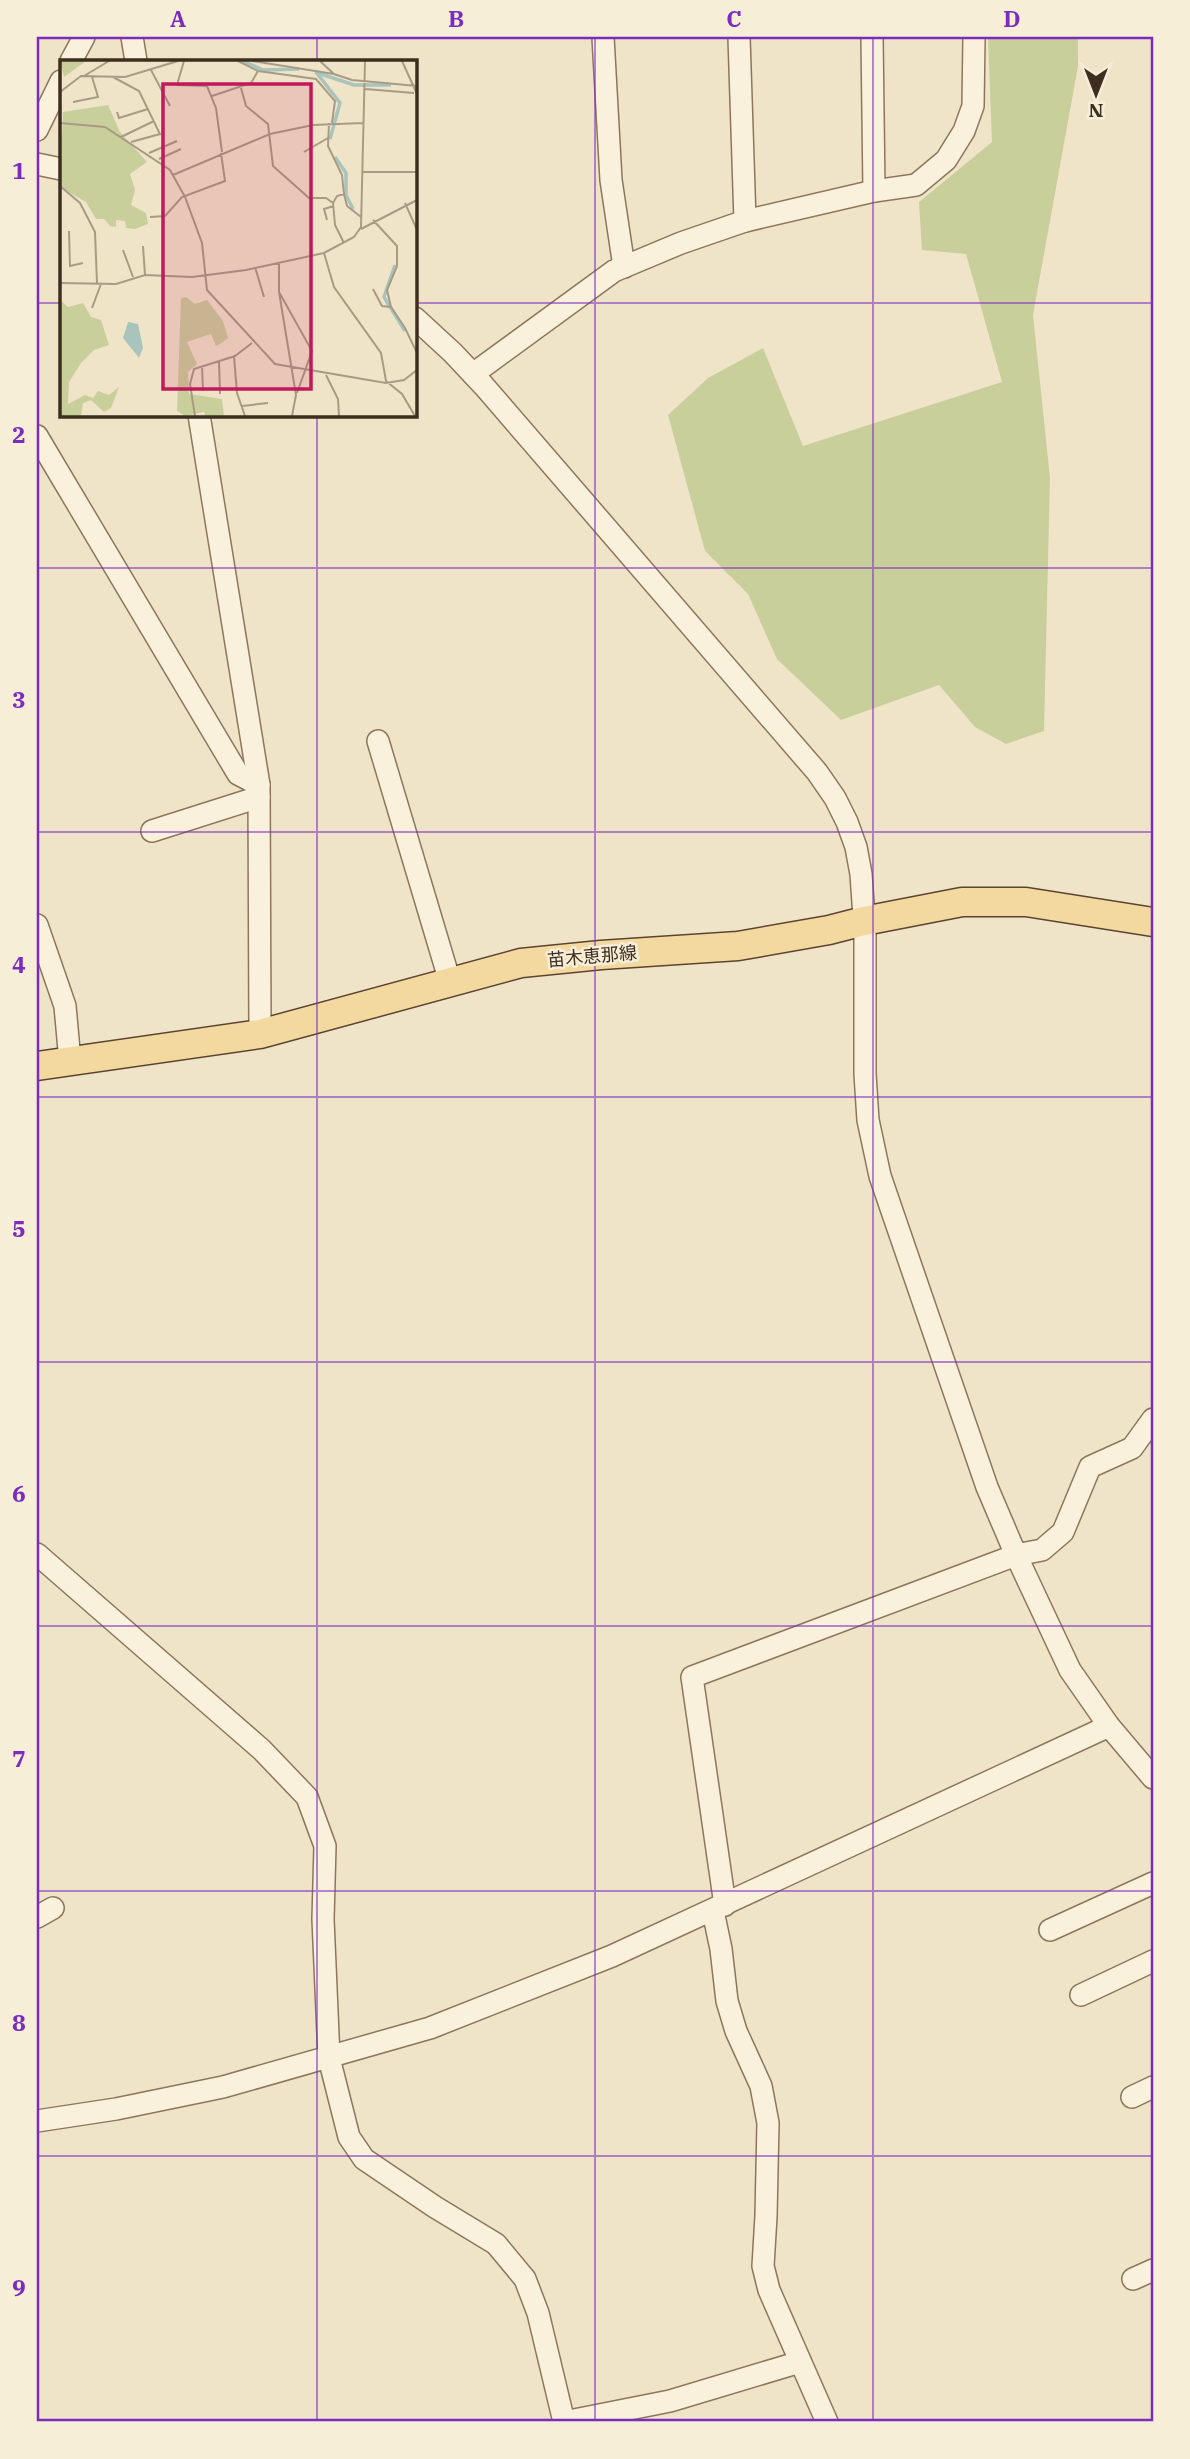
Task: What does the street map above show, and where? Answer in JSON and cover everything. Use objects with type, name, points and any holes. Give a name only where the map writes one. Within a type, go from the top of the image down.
[{"type":"main road","name":"苗木恵那線","points":[[37,1066],[260,1034],[521,964],[601,955],[738,946],[962,902],[1009,901],[1153,922]]},
{"type":"street","points":[[72,60],[84,37]]},
{"type":"street","points":[[132,37],[136,60]]},
{"type":"street","points":[[603,37],[611,180],[624,267]]},
{"type":"street","points":[[739,37],[744,221]]},
{"type":"street","points":[[872,37],[874,191]]},
{"type":"street","points":[[474,374],[603,279],[624,267],[744,221],[874,191],[916,185],[946,160],[964,131],[973,106],[974,37]]},
{"type":"street","points":[[37,130],[60,83]]},
{"type":"street","points":[[37,164],[60,169]]},
{"type":"street","points":[[416,319],[474,374],[817,772],[835,798],[856,847],[861,874],[865,1074],[868,1120],[880,1175],[987,1488],[1016,1555],[1070,1671],[1109,1726],[1153,1778]]},
{"type":"street","points":[[199,416],[258,791],[260,1034]]},
{"type":"street","points":[[37,436],[238,774],[258,791]]},
{"type":"street","points":[[378,741],[450,982]]},
{"type":"street","points":[[152,831],[258,791]]},
{"type":"street","points":[[37,925],[65,1006],[70,1061]]},
{"type":"street","points":[[827,2422],[769,2290],[763,2266],[768,2123],[761,2086],[736,2031],[727,2001],[692,1677],[1016,1555],[1042,1550],[1063,1532],[1090,1467],[1132,1448],[1153,1419]]},
{"type":"street","points":[[37,1555],[262,1750],[306,1797],[324,1846],[323,1919],[330,2058],[349,2137],[364,2159],[496,2244],[525,2279],[538,2313],[564,2422],[670,2401],[800,2362]]},
{"type":"street","points":[[37,2121],[116,2109],[209,2090],[430,2028],[516,1996],[719,1908],[1109,1726]]},
{"type":"street","points":[[1050,1930],[1153,1883]]},
{"type":"street","points":[[1081,1995],[1153,1961]]},
{"type":"street","points":[[1132,2097],[1153,2087]]},
{"type":"green space","points":[[988,37],[1078,37],[1078,66],[1033,315],[1050,478],[1044,731],[1006,744],[975,727],[939,685],[841,720],[777,659],[748,594],[705,551],[668,415],[708,378],[763,348],[803,446],[1002,382],[966,254],[922,250],[919,202],[992,142]]}]
